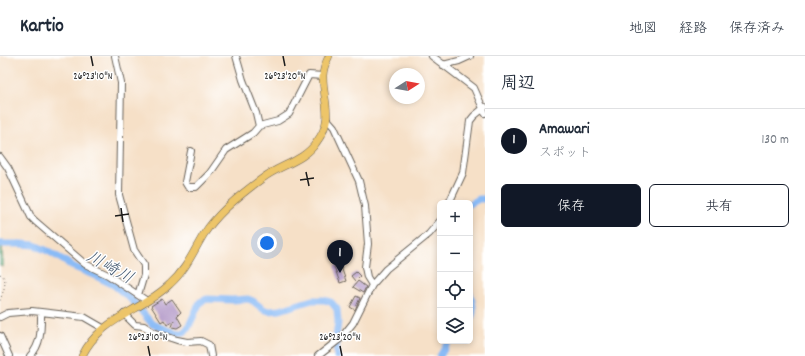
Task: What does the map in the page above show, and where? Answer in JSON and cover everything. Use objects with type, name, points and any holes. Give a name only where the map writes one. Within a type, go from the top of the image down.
[{"type":"main road","points":[[82,356],[90,343],[103,328],[125,313],[158,295],[178,277],[188,264],[208,229],[231,205],[263,177],[279,167],[300,158],[310,151],[321,136],[327,119],[323,71],[329,56]]},
{"type":"street","points":[[115,56],[121,83],[119,195],[134,250],[144,265],[144,275],[138,295]]},
{"type":"street","points":[[236,56],[260,126]]},
{"type":"street","points":[[432,56],[474,88],[484,110],[474,116],[470,121],[463,173],[451,200]]},
{"type":"street","points":[[443,65],[459,61],[470,56]]},
{"type":"street","points":[[191,151],[185,182],[188,187],[196,187],[210,174],[226,150],[253,133],[260,126],[278,121],[289,114],[309,75],[323,76]]},
{"type":"street","points":[[327,119],[334,127],[359,181],[365,206],[368,244],[364,267],[367,277],[372,285]]},
{"type":"street","points":[[0,157],[8,168],[31,217],[85,264],[108,275],[138,295],[145,302]]},
{"type":"street","points":[[318,356],[341,338],[353,323],[372,285],[386,269],[430,234],[437,225]]},
{"type":"street","points":[[0,317],[8,313],[32,311],[84,317],[103,328]]},
{"type":"street","points":[[30,356],[34,353],[39,342],[41,312]]},
{"type":"street","points":[[125,313],[135,325],[144,326],[153,332],[187,342],[201,341],[209,345],[211,356]]},
{"type":"street","points":[[0,336],[9,356]]},
{"type":"path","points":[[0,274],[3,275],[6,282],[0,301]]},
{"type":"green space","points":[[0,241],[2,241],[3,267],[0,266]]},
{"type":"building","points":[[340,264],[346,281],[340,283],[334,266]]},
{"type":"building","points":[[356,272],[360,276],[355,281],[351,276]]},
{"type":"building","points":[[358,281],[366,287],[363,293],[353,287]]},
{"type":"building","points":[[356,296],[360,298],[355,310],[350,307]]},
{"type":"building","points":[[162,299],[165,304],[172,299],[181,312],[177,316],[182,325],[177,328],[172,327],[174,321],[167,325],[164,320],[161,322],[151,306]]},
{"type":"waterway","points":[[473,202],[479,199],[485,199]]},
{"type":"waterway","name":"川崎川","points":[[0,244],[34,245],[50,252],[74,267],[114,285],[133,301],[152,324],[177,334],[184,332],[188,328],[200,302],[207,299],[248,299],[263,309],[269,311],[280,310],[312,300],[324,300],[331,302],[337,309],[337,356]]},
{"type":"waterway","points":[[440,356],[447,344]]},
{"type":"place","name":"Amawari","points":[[340,273]]}]
